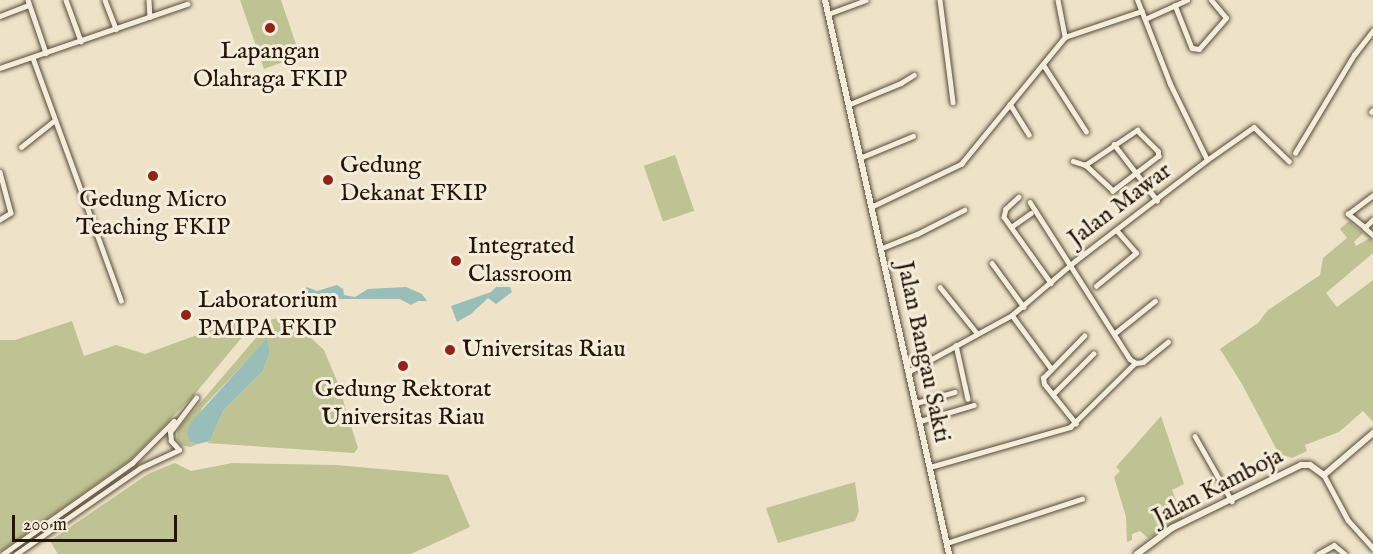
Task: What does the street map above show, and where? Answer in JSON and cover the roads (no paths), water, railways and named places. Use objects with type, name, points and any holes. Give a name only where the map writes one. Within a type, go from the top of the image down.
[{"type":"street","points":[[66,0],[81,41]]},
{"type":"street","points":[[105,0],[116,29]]},
{"type":"street","points":[[149,0],[150,17]]},
{"type":"street","name":"Jalan Bangau Sakti","points":[[825,0],[873,206],[949,554]]},
{"type":"street","points":[[828,14],[866,0]]},
{"type":"street","points":[[940,0],[953,102]]},
{"type":"street","points":[[1058,0],[1065,37]]},
{"type":"street","name":"Jalan Mawar","points":[[908,372],[1024,307],[1072,264],[1207,160],[1170,84],[1137,0]]},
{"type":"street","points":[[1145,19],[1186,0]]},
{"type":"street","points":[[1175,5],[1192,48],[1199,49],[1226,18],[1211,0]]},
{"type":"street","points":[[0,16],[28,3],[46,53]]},
{"type":"street","points":[[0,68],[187,4]]},
{"type":"street","points":[[873,206],[961,164],[1065,37],[1142,12]]},
{"type":"street","points":[[1295,153],[1354,55],[1373,31]]},
{"type":"street","points":[[33,58],[121,300]]},
{"type":"street","points":[[1043,64],[1086,131]]},
{"type":"street","points":[[850,105],[902,83],[914,75]]},
{"type":"street","points":[[1010,104],[1029,135]]},
{"type":"street","points":[[21,147],[55,120]]},
{"type":"street","points":[[1207,160],[1254,127],[1289,161]]},
{"type":"street","points":[[1072,161],[1085,165],[1113,191],[1158,158],[1158,151],[1137,130],[1085,165]]},
{"type":"street","points":[[862,157],[913,136]]},
{"type":"street","points":[[1114,144],[1157,200]]},
{"type":"street","points":[[0,172],[11,213],[0,220]]},
{"type":"street","points":[[1373,195],[1348,214],[1373,235]]},
{"type":"street","points":[[1019,197],[1004,214],[1051,283]]},
{"type":"street","points":[[1030,202],[1135,363]]},
{"type":"street","points":[[882,248],[917,234],[964,210]]},
{"type":"street","points":[[1011,227],[1031,213]]},
{"type":"street","points":[[1365,228],[1373,220]]},
{"type":"street","points":[[1096,286],[1136,253],[1116,230]]},
{"type":"street","points":[[992,263],[1024,307]]},
{"type":"street","points":[[940,287],[977,333]]},
{"type":"street","points":[[1115,333],[1155,301]]},
{"type":"street","points":[[1012,315],[1051,368]]},
{"type":"street","points":[[1076,424],[1042,380],[1084,336]]},
{"type":"street","points":[[930,467],[1047,435],[1076,424],[1135,363],[1143,362],[1168,342]]},
{"type":"street","points":[[956,345],[968,399]]},
{"type":"street","points":[[1053,394],[1093,354]]},
{"type":"street","points":[[916,403],[954,392]]},
{"type":"street","points":[[3,554],[132,463],[196,398],[170,432],[171,441],[179,450],[140,468],[16,554]]},
{"type":"street","points":[[920,421],[974,405]]},
{"type":"street","points":[[1367,554],[1373,548],[1371,540],[1348,520],[1324,475],[1373,433]]},
{"type":"street","points":[[1195,436],[1232,501]]},
{"type":"street","name":"Jalan Kamboja","points":[[1137,554],[1172,528],[1232,501],[1301,465],[1310,465],[1324,475]]},
{"type":"street","points":[[947,543],[1082,500]]},
{"type":"street","points":[[1318,554],[1336,545],[1346,554]]},
{"type":"water","points":[[337,285],[343,289],[344,295],[355,297],[368,289],[406,287],[422,294],[427,301],[418,301],[411,305],[400,299],[337,299],[319,309],[309,307],[301,301],[302,292],[307,287],[317,291]]},
{"type":"water","points":[[496,287],[510,287],[512,292],[496,304],[488,298],[471,314],[457,322],[451,306],[491,292]]},
{"type":"water","points":[[267,338],[270,352],[263,371],[223,411],[210,441],[198,444],[190,442],[187,430],[192,421]]},
{"type":"place","name":"Lapangan Olahraga FKIP","points":[[270,28]]},
{"type":"place","name":"Gedung Micro Teaching FKIP","points":[[153,176]]},
{"type":"place","name":"Gedung Dekanat FKIP","points":[[328,180]]},
{"type":"place","name":"Integrated Classroom","points":[[456,261]]},
{"type":"place","name":"Laboratorium PMIPA FKIP","points":[[186,315]]},
{"type":"place","name":"Universitas Riau","points":[[450,350]]},
{"type":"place","name":"Gedung Rektorat Universitas Riau","points":[[403,366]]}]
